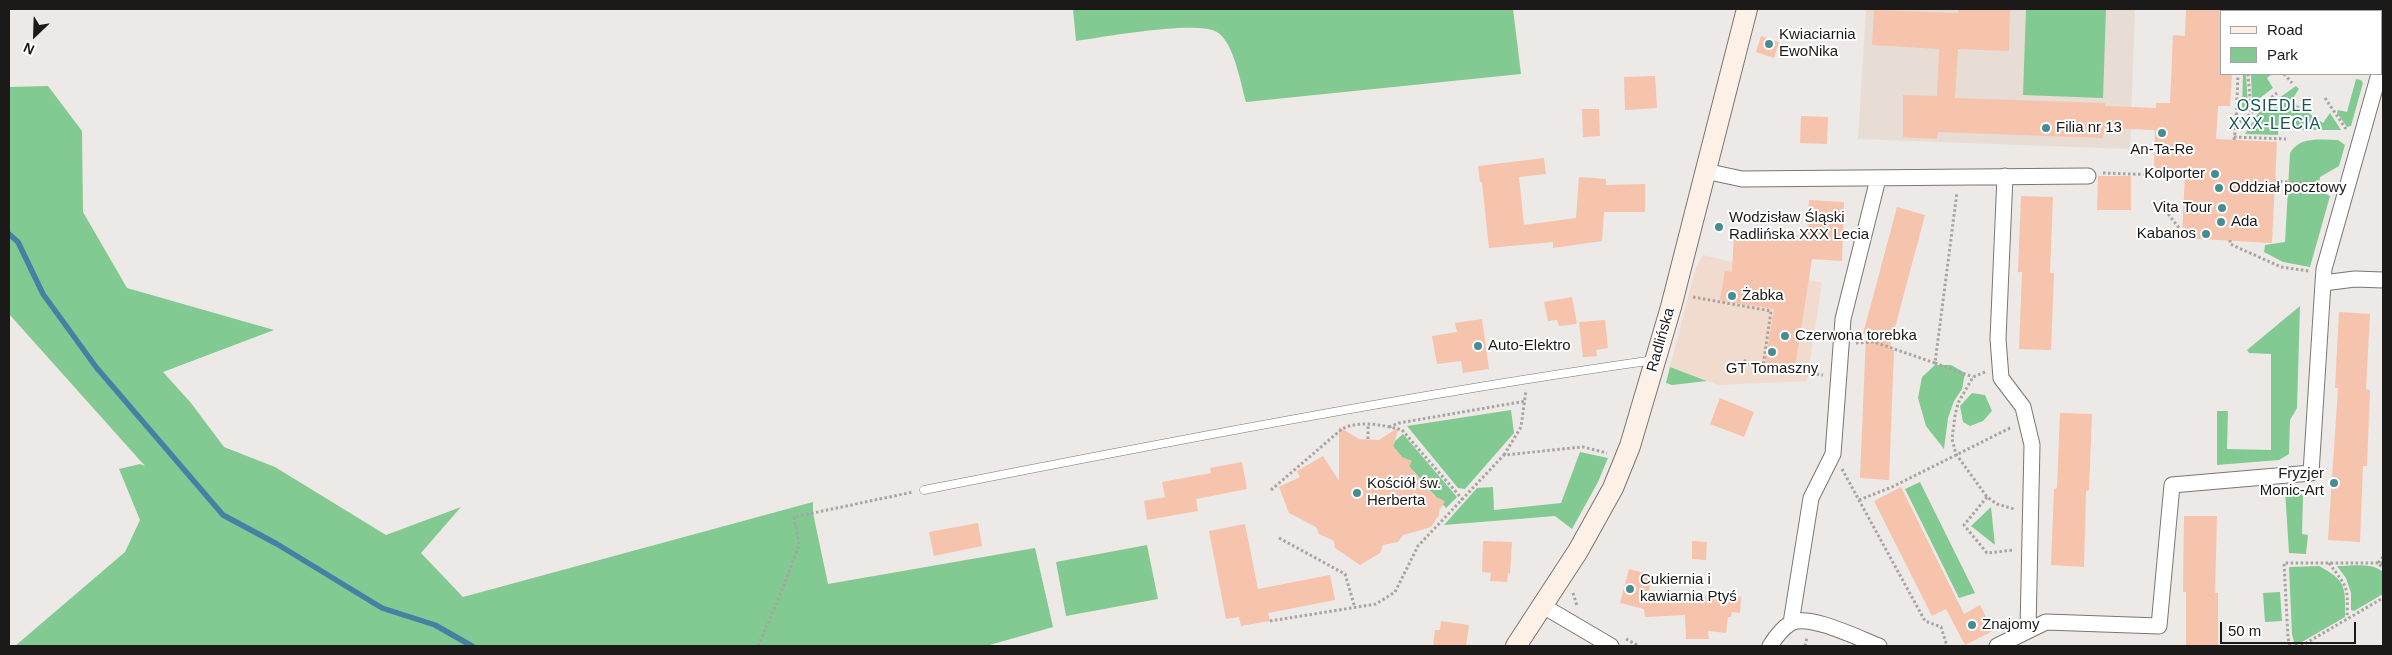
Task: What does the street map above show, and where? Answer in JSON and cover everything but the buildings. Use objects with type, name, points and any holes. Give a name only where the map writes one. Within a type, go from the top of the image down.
[{"type":"street","name":"Radlińska","points":[[1516,646],[1578,551],[1613,488],[1630,446],[1656,360],[1747,9]]},
{"type":"street","points":[[1996,646],[2046,622],[2159,626],[2172,485],[2311,474],[2324,276],[2379,75]]},
{"type":"street","points":[[1705,171],[1742,179],[1878,179],[2094,174]]},
{"type":"street","points":[[2005,176],[1998,339],[2001,378],[2023,407],[2032,445],[2028,629]]},
{"type":"street","points":[[1791,623],[1811,498],[1833,454],[1842,319],[1878,179]]},
{"type":"street","points":[[2324,276],[2383,280]]},
{"type":"street","points":[[1543,606],[1611,646]]},
{"type":"street","points":[[1770,646],[1775,638],[1791,623],[1810,620],[1879,646]]},
{"type":"lane","points":[[924,490],[1230,430],[1404,399],[1656,360]]},
{"type":"path","points":[[2238,75],[2234,139],[2286,140]]},
{"type":"path","points":[[2248,75],[2251,112]]},
{"type":"path","points":[[2285,75],[2292,83]]},
{"type":"path","points":[[2236,125],[2277,93]]},
{"type":"path","points":[[2325,98],[2350,136]]},
{"type":"path","points":[[2094,174],[2185,176]]},
{"type":"path","points":[[1935,363],[1960,176]]},
{"type":"path","points":[[2275,181],[2318,184]]},
{"type":"path","points":[[2165,210],[2182,233]]},
{"type":"path","points":[[2230,240],[2230,244],[2281,268],[2312,272],[2324,276]]},
{"type":"path","points":[[1685,295],[1771,311],[1762,366]]},
{"type":"path","points":[[1846,344],[1874,342],[1974,377]]},
{"type":"path","points":[[1744,360],[1748,364],[1838,377]]},
{"type":"path","points":[[2000,367],[1974,377],[1958,403],[1952,439],[1956,454],[1987,497],[2010,508],[2030,509]]},
{"type":"path","points":[[1270,621],[1376,604],[1395,592],[1418,546],[1504,455],[1521,427],[1526,401],[1399,423],[1389,427]]},
{"type":"path","points":[[1860,500],[1892,487],[2026,420]]},
{"type":"path","points":[[1271,490],[1342,429],[1350,425],[1389,427],[1402,430],[1463,500]]},
{"type":"path","points":[[1368,426],[1368,439]]},
{"type":"path","points":[[1504,455],[1583,447],[1613,455]]},
{"type":"path","points":[[1833,454],[1925,621],[1941,627],[1947,646]]},
{"type":"path","points":[[758,646],[778,601],[799,545],[794,517],[924,490]]},
{"type":"path","points":[[1987,497],[1964,525],[1987,553],[2030,549]]},
{"type":"path","points":[[1279,538],[1345,574],[1355,608]]},
{"type":"path","points":[[2378,563],[2383,557]]},
{"type":"path","points":[[2290,646],[2284,563],[2383,563]]},
{"type":"path","points":[[2329,563],[2344,580],[2348,593],[2347,619]]},
{"type":"path","points":[[2378,563],[2383,568]]},
{"type":"path","points":[[1575,585],[1572,591],[1576,604],[1582,610]]},
{"type":"path","points":[[2301,646],[2383,598]]},
{"type":"path","points":[[1624,638],[1639,646]]},
{"type":"shaded area","points":[[1866,9],[2135,9],[2130,149],[1858,139]]},
{"type":"shaded area","points":[[1703,255],[1822,283],[1807,381],[1719,385],[1670,367],[1696,267]]},
{"type":"green space","points":[[1073,9],[1513,9],[1521,74],[1246,102],[1232,54],[1223,37],[1217,32],[1206,29],[1171,29],[1127,33],[1076,41]]},
{"type":"green space","points":[[2026,9],[2106,9],[2103,98],[2023,95]]},
{"type":"green space","points":[[2243,75],[2246,75],[2248,107],[2242,108]]},
{"type":"green space","points":[[2251,75],[2271,75],[2267,78],[2273,88],[2252,104]]},
{"type":"green space","points":[[2356,79],[2361,80],[2363,83],[2351,126],[2347,127],[2337,113],[2338,110],[2347,112]]},
{"type":"green space","points":[[48,86],[82,131],[83,212],[127,288],[274,330],[163,372],[191,403],[224,447],[275,467],[386,535],[461,507],[421,553],[463,597],[813,502],[813,513],[828,584],[1035,548],[1053,627],[986,646],[15,646],[125,552],[140,520],[119,469],[140,464],[145,466],[9,314],[9,87]]},
{"type":"green space","points":[[2296,86],[2299,89],[2291,101],[2323,123],[2330,113],[2341,130],[2300,130],[2294,124],[2294,116],[2279,115],[2278,135],[2245,134],[2259,112]]},
{"type":"green space","points":[[2338,140],[2345,145],[2339,166],[2320,177],[2318,190],[2330,196],[2310,267],[2283,262],[2264,252],[2265,245],[2285,242],[2290,153],[2305,141]]},
{"type":"green space","points":[[2300,306],[2297,408],[2290,420],[2289,454],[2279,460],[2217,465],[2217,411],[2228,411],[2227,449],[2271,450],[2271,354],[2249,353],[2247,350]]},
{"type":"green space","points":[[1935,365],[1951,365],[1965,373],[1962,389],[1954,401],[1948,418],[1944,449],[1926,426],[1918,398],[1922,377]]},
{"type":"green space","points":[[1670,367],[1707,381],[1672,385],[1666,383]]},
{"type":"green space","points":[[1972,393],[1985,395],[1992,411],[1983,421],[1970,426],[1963,422],[1960,406]]},
{"type":"green space","points":[[1511,410],[1514,433],[1465,489],[1458,488],[1407,426]]},
{"type":"green space","points":[[1403,434],[1457,497],[1446,508],[1426,486],[1428,481],[1425,480],[1424,483],[1409,466],[1411,461],[1407,464],[1393,446],[1395,441]]},
{"type":"green space","points":[[1580,452],[1608,458],[1598,482],[1572,529],[1555,516],[1444,525],[1477,488],[1493,487],[1494,510],[1561,503]]},
{"type":"green space","points":[[1920,482],[1975,593],[1959,598],[1905,489]]},
{"type":"green space","points":[[2290,483],[2303,496],[2302,534],[2308,535],[2306,554],[2289,553],[2285,490]]},
{"type":"green space","points":[[1991,507],[1995,545],[1971,526]]},
{"type":"green space","points":[[1147,545],[1158,599],[1066,616],[1056,562]]},
{"type":"green space","points":[[2361,565],[2379,569],[2383,572],[2383,594],[2354,611],[2351,610],[2351,593],[2346,578],[2337,566]]},
{"type":"green space","points":[[2319,566],[2340,581],[2345,598],[2345,617],[2295,646],[2292,634],[2289,567]]},
{"type":"green space","points":[[2280,592],[2282,621],[2265,622],[2263,593]]},
{"type":"waterway","points":[[9,234],[18,242],[43,294],[96,367],[223,515],[277,544],[382,608],[435,625],[472,646]]},
{"type":"place","name":"Kwiaciarnia EwoNika","points":[[1769,44]]},
{"type":"place","name":"Filia nr 13","points":[[2046,128]]},
{"type":"place","name":"An-Ta-Re","points":[[2162,133]]},
{"type":"place","name":"Kolporter","points":[[2215,174]]},
{"type":"place","name":"Oddział pocztowy","points":[[2219,188]]},
{"type":"place","name":"Vita Tour","points":[[2222,208]]},
{"type":"place","name":"Ada","points":[[2221,222]]},
{"type":"place","name":"Wodzisław Śląski Radlińska XXX Lecia","points":[[1719,227]]},
{"type":"place","name":"Kabanos","points":[[2206,234]]},
{"type":"place","name":"Żabka","points":[[1732,296]]},
{"type":"place","name":"Czerwona torebka","points":[[1785,336]]},
{"type":"place","name":"Auto-Elektro","points":[[1478,346]]},
{"type":"place","name":"GT Tomaszny","points":[[1772,352]]},
{"type":"place","name":"Fryzjer Monic-Art","points":[[2334,483]]},
{"type":"place","name":"Kościół św. Herberta","points":[[1357,493]]},
{"type":"place","name":"Cukiernia i kawiarnia Ptyś","points":[[1630,589]]},
{"type":"place","name":"Znajomy","points":[[1972,625]]},
{"type":"district","name":"OSIEDLE XXX-LECIA","points":[[2275,116]]}]
